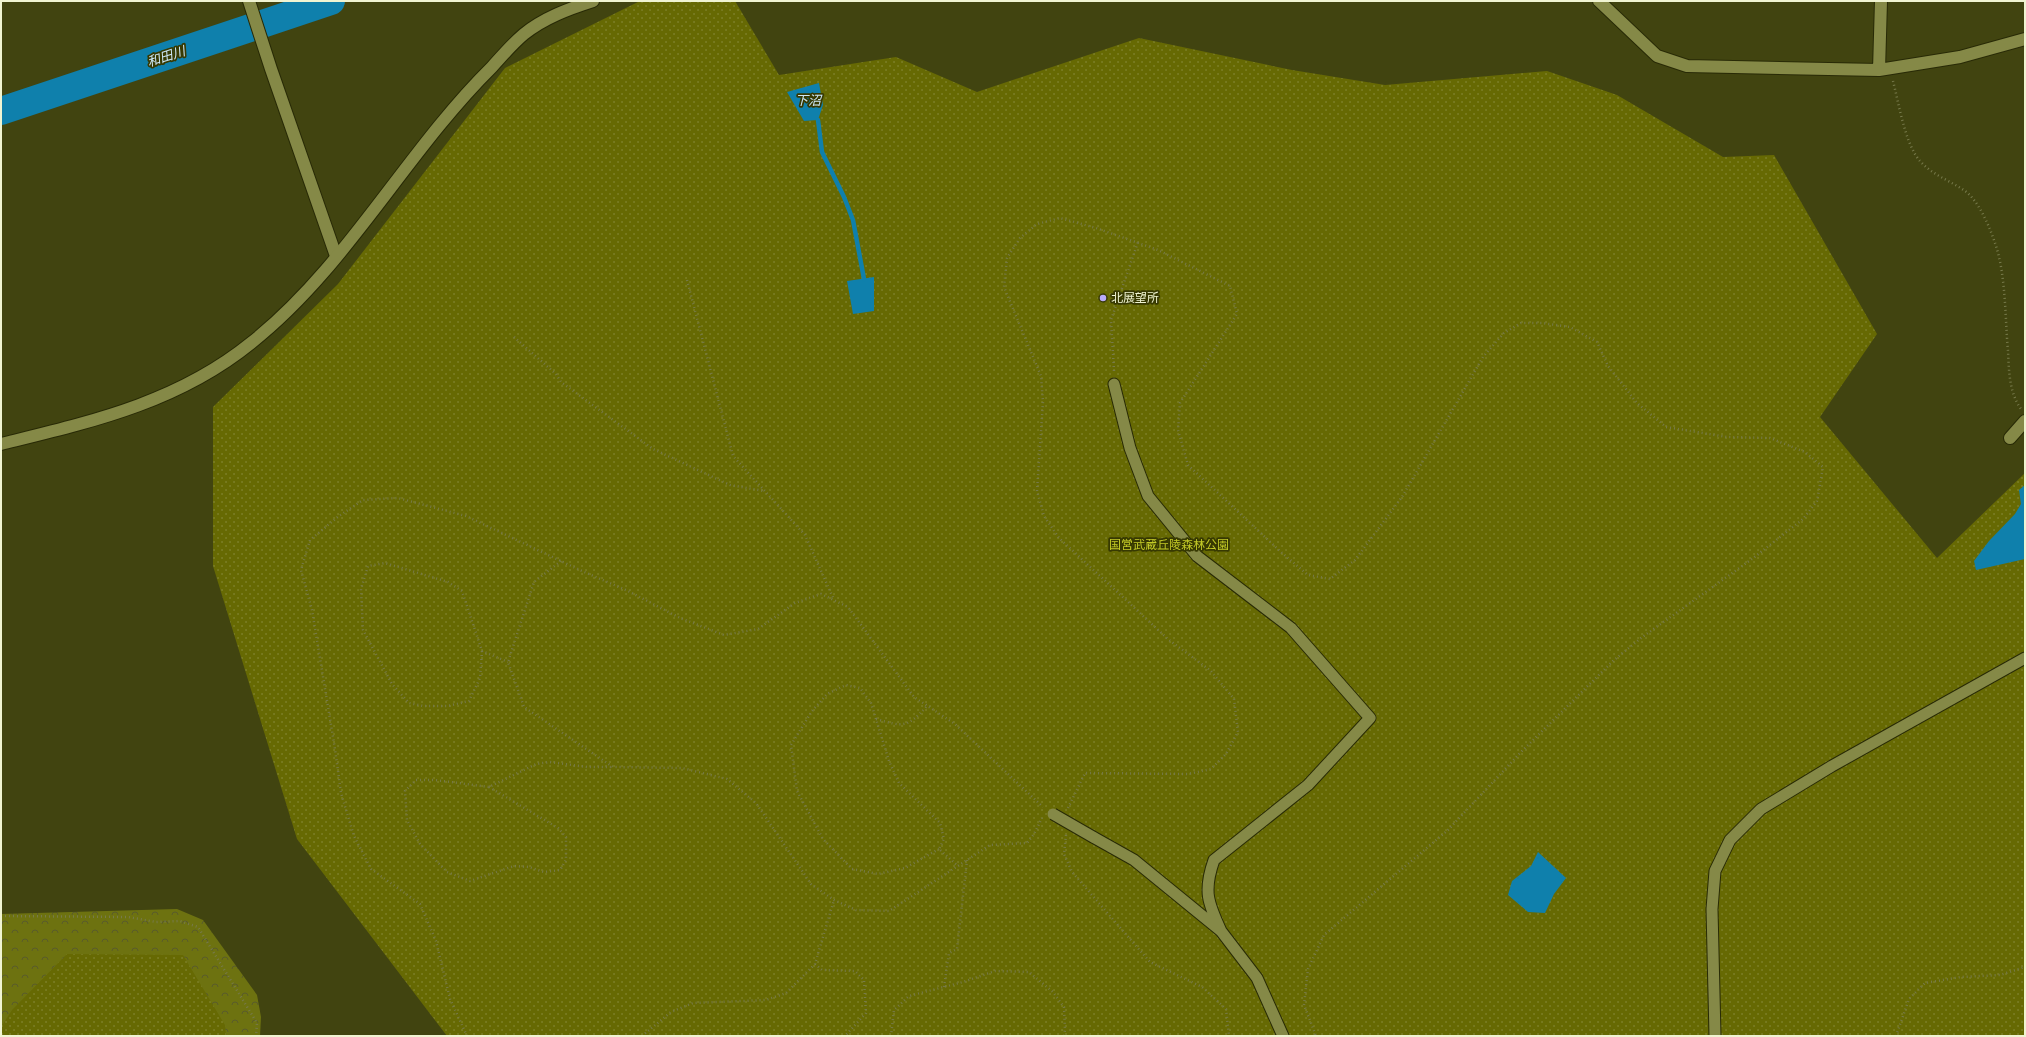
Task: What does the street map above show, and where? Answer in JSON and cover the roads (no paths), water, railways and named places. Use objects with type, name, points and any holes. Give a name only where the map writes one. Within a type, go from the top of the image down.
[{"type":"street","points":[[249,1],[271,70],[336,256]]},
{"type":"street","points":[[1,444],[94,421],[143,405],[207,373],[256,339],[308,289],[336,256],[462,96],[524,34],[557,13],[593,1]]},
{"type":"street","points":[[1599,1],[1657,56],[1687,66],[1884,69],[1960,57],[2025,38]]},
{"type":"street","points":[[1881,1],[1884,69]]},
{"type":"street","points":[[1114,384],[1130,448],[1148,496],[1197,556],[1292,628],[1370,718],[1308,785],[1214,860],[1207,878],[1208,904],[1221,931],[1257,978],[1283,1036]]},
{"type":"street","points":[[2010,438],[2025,421]]},
{"type":"street","points":[[1715,1036],[1712,908],[1715,871],[1730,840],[1761,809],[1832,766],[2025,658]]},
{"type":"street","points":[[1050,812],[1134,860],[1221,931]]},
{"type":"water","name":"下沼","points":[[819,83],[823,105],[818,120],[804,121],[787,92]]},
{"type":"water","points":[[874,277],[874,311],[853,314],[847,281]]},
{"type":"water","points":[[2025,485],[2025,559],[1976,570],[1974,561],[1989,541],[2015,514],[2021,504],[2019,490]]},
{"type":"water","points":[[1538,852],[1566,878],[1554,894],[1545,913],[1528,912],[1508,895],[1512,881],[1531,866]]},
{"type":"waterway","name":"和田川","points":[[1,111],[331,1]]},
{"type":"waterway","points":[[818,120],[822,152],[844,197],[853,220],[864,279]]},
{"type":"place","name":"北展望所","points":[[1103,298]]},
{"type":"park label","name":"国営武蔵丘陵森林公園","points":[[1169,545]]}]
